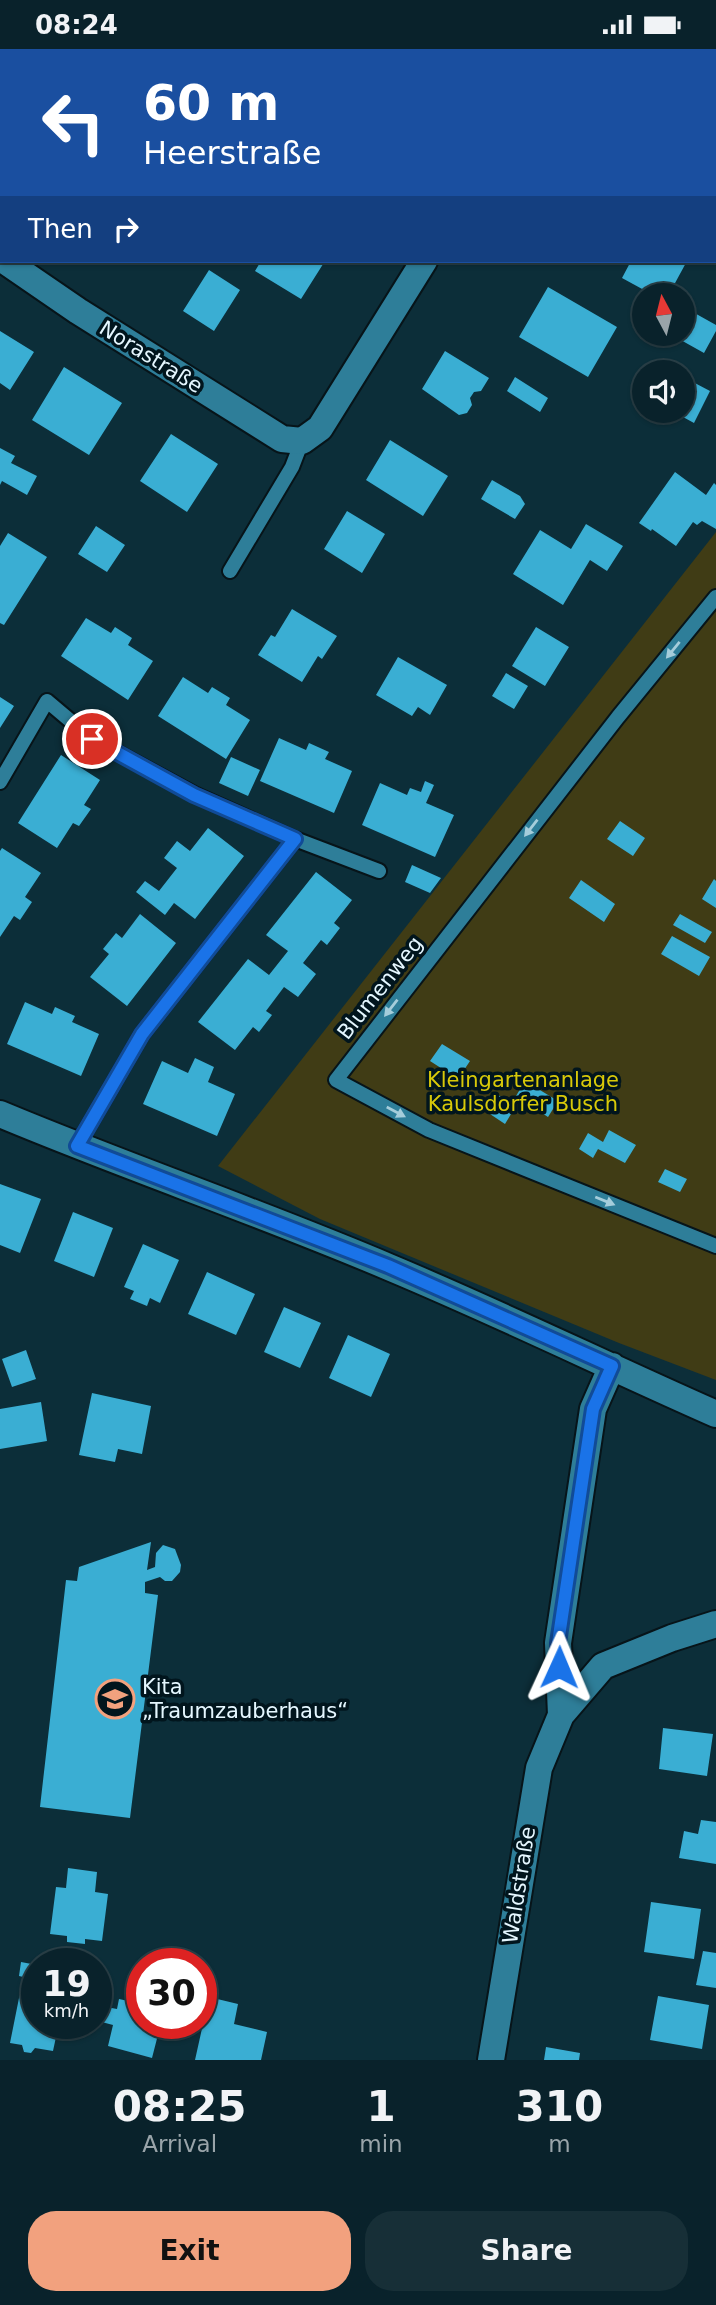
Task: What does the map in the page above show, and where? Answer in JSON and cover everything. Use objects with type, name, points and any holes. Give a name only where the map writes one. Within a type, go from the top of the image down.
[{"type":"street","name":"Norastraße","points":[[8,263],[78,311],[282,439],[302,441]]},
{"type":"street","points":[[302,441],[320,428],[423,263]]},
{"type":"street","points":[[0,1114],[388,1266],[716,1414]]},
{"type":"street","name":"Waldstraße","points":[[561,1715],[558,1643],[593,1409],[612,1366]]},
{"type":"street","name":"Waldstraße","points":[[491,2060],[539,1767],[561,1715],[603,1666],[672,1638],[716,1624]]},
{"type":"lane","points":[[230,571],[292,467],[302,441]]},
{"type":"lane","name":"Blumenweg","points":[[716,597],[601,739],[336,1080],[429,1130],[716,1246]]},
{"type":"lane","points":[[0,782],[47,701],[92,739],[194,795],[295,839],[379,871]]},
{"type":"lane","points":[[77,1146],[142,1034],[295,839]]},
{"type":"green space","name":"Kleingartenanlage Kaulsdorfer Busch","points":[[716,532],[716,1380],[619,1343],[320,1219],[218,1166]]},
{"type":"building","points":[[260,263],[324,263],[301,299],[255,271]]},
{"type":"building","points":[[630,263],[686,263],[675,283],[632,283],[622,278]]},
{"type":"building","points":[[209,270],[240,290],[214,331],[183,311]]},
{"type":"building","points":[[548,287],[617,327],[588,377],[519,337]]},
{"type":"building","points":[[695,313],[716,325],[716,331],[704,353],[693,347]]},
{"type":"building","points":[[0,331],[34,352],[10,390],[0,383]]},
{"type":"building","points":[[445,351],[489,378],[481,391],[474,392],[470,398],[472,405],[467,413],[459,415],[422,389]]},
{"type":"building","points":[[64,367],[122,403],[89,455],[32,420]]},
{"type":"building","points":[[515,377],[548,398],[540,412],[507,391]]},
{"type":"building","points":[[695,383],[710,391],[695,421]]},
{"type":"building","points":[[171,434],[218,464],[187,512],[140,481]]},
{"type":"building","points":[[390,440],[448,476],[423,516],[366,480]]},
{"type":"building","points":[[0,448],[15,456],[11,463],[37,476],[27,495],[2,481],[0,485]]},
{"type":"building","points":[[675,472],[706,495],[714,483],[716,485],[716,529],[702,521],[697,525],[693,522],[676,546],[639,523]]},
{"type":"building","points":[[492,480],[520,496],[525,504],[515,519],[481,499]]},
{"type":"building","points":[[347,511],[385,534],[362,573],[324,549]]},
{"type":"building","points":[[586,524],[623,546],[607,571],[590,560],[563,605],[513,574],[540,530],[571,549]]},
{"type":"building","points":[[96,526],[125,545],[107,572],[78,554]]},
{"type":"building","points":[[8,533],[47,557],[4,625],[0,623],[0,546]]},
{"type":"building","points":[[292,609],[337,636],[322,659],[318,656],[302,682],[258,655],[271,635],[275,637]]},
{"type":"building","points":[[86,618],[111,633],[115,627],[132,638],[128,645],[153,661],[128,700],[61,656]]},
{"type":"building","points":[[536,627],[569,647],[545,686],[512,666]]},
{"type":"building","points":[[398,657],[447,685],[430,715],[418,707],[412,716],[376,695]]},
{"type":"building","points":[[506,673],[528,686],[514,709],[492,696]]},
{"type":"building","points":[[183,677],[208,693],[212,687],[230,698],[226,705],[250,720],[226,759],[158,716]]},
{"type":"building","points":[[0,697],[14,706],[0,728]]},
{"type":"building","points":[[279,738],[306,750],[309,743],[329,752],[325,759],[352,771],[334,813],[260,781]]},
{"type":"building","points":[[61,755],[100,780],[84,805],[91,809],[79,826],[73,823],[57,848],[18,823]]},
{"type":"building","points":[[231,757],[260,770],[248,796],[219,783]]},
{"type":"building","points":[[425,781],[434,785],[426,803],[454,815],[435,857],[362,825],[380,783],[407,795],[410,788],[421,792]]},
{"type":"building","points":[[620,821],[645,838],[633,856],[607,839]]},
{"type":"building","points":[[208,828],[244,856],[195,919],[174,903],[165,915],[136,892],[145,881],[159,891],[177,868],[164,858],[177,841],[190,851]]},
{"type":"building","points":[[2,848],[41,873],[25,897],[32,902],[20,920],[14,916],[0,937],[0,851]]},
{"type":"building","points":[[412,865],[441,878],[430,893],[405,882]]},
{"type":"building","points":[[316,872],[352,900],[334,923],[340,928],[327,945],[321,940],[303,963],[316,974],[298,997],[284,987],[266,1011],[272,1015],[259,1032],[253,1027],[235,1050],[198,1022],[248,959],[269,975],[288,951],[266,935]]},
{"type":"building","points":[[714,879],[716,881],[716,908],[702,899]]},
{"type":"building","points":[[581,880],[615,904],[604,922],[569,898]]},
{"type":"building","points":[[140,914],[176,943],[127,1006],[90,977],[109,954],[103,949],[116,933],[122,938]]},
{"type":"building","points":[[680,914],[712,932],[705,943],[673,925]]},
{"type":"building","points":[[672,936],[710,957],[699,976],[661,954]]},
{"type":"building","points":[[25,1002],[52,1014],[55,1007],[75,1016],[72,1022],[99,1034],[81,1076],[7,1044]]},
{"type":"building","points":[[442,1044],[470,1061],[458,1079],[430,1061]]},
{"type":"building","points":[[195,1058],[214,1067],[208,1082],[235,1094],[217,1136],[143,1104],[162,1061],[188,1073]]},
{"type":"building","points":[[525,1081],[558,1101],[548,1117],[516,1096]]},
{"type":"building","points":[[498,1095],[516,1106],[505,1124],[487,1112]]},
{"type":"building","points":[[609,1130],[636,1145],[625,1163],[598,1149],[593,1158],[579,1149],[588,1133],[603,1142]]},
{"type":"building","points":[[665,1169],[687,1179],[680,1192],[658,1182]]},
{"type":"building","points":[[0,1184],[41,1199],[20,1253],[0,1245]]},
{"type":"building","points":[[73,1212],[113,1228],[94,1277],[54,1261]]},
{"type":"building","points":[[143,1244],[179,1260],[160,1303],[150,1298],[147,1306],[130,1299],[134,1291],[124,1287]]},
{"type":"building","points":[[207,1272],[255,1294],[236,1335],[188,1314]]},
{"type":"building","points":[[284,1307],[321,1323],[300,1368],[264,1352]]},
{"type":"building","points":[[348,1335],[390,1354],[371,1397],[329,1378]]},
{"type":"building","points":[[26,1350],[36,1379],[12,1387],[2,1359]]},
{"type":"building","points":[[92,1393],[151,1406],[142,1454],[118,1449],[115,1462],[79,1455]]},
{"type":"building","points":[[41,1402],[47,1441],[0,1449],[0,1409]]},
{"type":"building","points":[[151,1542],[147,1570],[155,1567],[156,1553],[163,1545],[175,1549],[181,1565],[180,1572],[172,1581],[165,1581],[160,1577],[145,1582],[145,1593],[158,1595],[130,1818],[40,1807],[66,1580],[77,1581],[79,1567]]},
{"type":"building","points":[[663,1728],[713,1734],[707,1776],[659,1769]]},
{"type":"building","points":[[701,1820],[716,1822],[716,1864],[679,1858],[684,1831],[698,1834]]},
{"type":"building","points":[[68,1868],[97,1872],[95,1892],[108,1894],[102,1941],[85,1939],[85,1944],[67,1942],[67,1936],[50,1934],[56,1887],[66,1888]]},
{"type":"building","points":[[651,1902],[701,1909],[694,1959],[644,1952]]},
{"type":"building","points":[[703,1951],[716,1953],[716,1988],[696,1985]]},
{"type":"building","points":[[21,1988],[21,2039],[56,2039],[53,2051],[35,2048],[31,2053],[24,2052],[22,2045],[10,2043]]},
{"type":"building","points":[[658,1996],[709,2005],[702,2049],[650,2040]]},
{"type":"building","points":[[119,1999],[126,2001],[126,2039],[157,2039],[152,2058],[108,2046],[112,2039],[112,2008],[117,2009]]},
{"type":"building","points":[[217,1999],[238,2004],[234,2024],[267,2032],[261,2060],[195,2060],[200,2039],[217,2039]]},
{"type":"building","points":[[546,2047],[580,2053],[579,2060],[544,2060]]},
{"type":"place","name":"Kita „Traumzauberhaus“","points":[[115,1699]]},
{"type":"route","points":[[92,739],[194,795],[295,839],[142,1034],[77,1146],[388,1266],[612,1366],[593,1409],[558,1643],[559,1667]]}]
